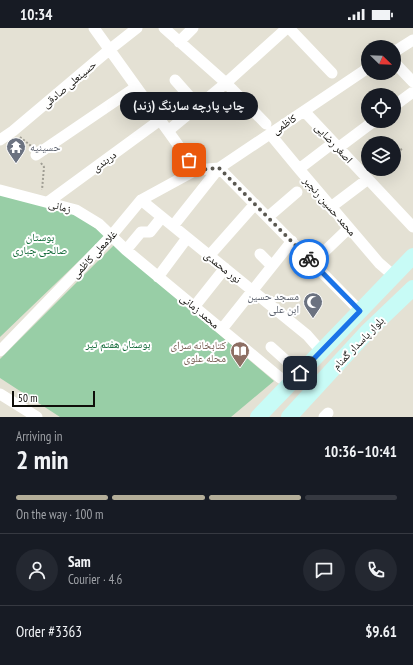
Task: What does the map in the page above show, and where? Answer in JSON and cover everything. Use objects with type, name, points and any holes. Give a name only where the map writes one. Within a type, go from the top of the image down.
[{"type":"main road","name":"بلوار پاسدار گمنام","points":[[258,417],[413,256]]},
{"type":"main road","name":"بلوار پاسدار گمنام","points":[[289,417],[368,331],[413,288]]},
{"type":"street","points":[[94,28],[196,170]]},
{"type":"street","name":"حسینعلی صادقی","points":[[0,140],[13,131],[137,28]]},
{"type":"street","name":"محمد حسین رنجبر","points":[[164,28],[226,83],[268,129],[298,169],[379,263],[394,276]]},
{"type":"street","points":[[179,42],[194,28]]},
{"type":"street","points":[[168,131],[226,83],[288,28],[332,73]]},
{"type":"street","points":[[401,48],[413,40]]},
{"type":"street","points":[[401,69],[413,82]]},
{"type":"street","name":"کاظمی","points":[[196,170],[219,168],[268,129],[304,111],[361,73]]},
{"type":"street","points":[[175,80],[198,106]]},
{"type":"street","points":[[36,155],[136,86]]},
{"type":"street","points":[[401,101],[413,92]]},
{"type":"street","name":"اصغر رضایی","points":[[304,111],[413,227]]},
{"type":"street","name":"دربندی","points":[[48,202],[160,120]]},
{"type":"street","points":[[298,169],[363,128]]},
{"type":"street","points":[[173,226],[219,168],[360,311]]},
{"type":"street","name":"غلامعلی کاظمی","points":[[0,351],[112,235],[141,200],[196,170]]},
{"type":"street","points":[[331,207],[368,179]]},
{"type":"street","name":"زمانی","points":[[0,190],[76,210],[99,224],[112,235]]},
{"type":"street","points":[[268,217],[297,192]]},
{"type":"street","name":"نور محمدی","points":[[141,200],[307,335],[321,350]]},
{"type":"street","points":[[209,256],[255,204]]},
{"type":"street","points":[[126,250],[141,232],[150,232],[162,217]]},
{"type":"street","points":[[325,251],[349,228]]},
{"type":"street","name":"محمد زمانی","points":[[112,235],[126,250],[279,377],[295,378]]},
{"type":"street","points":[[158,277],[187,238]]},
{"type":"street","points":[[222,329],[292,241]]},
{"type":"street","points":[[260,254],[272,266]]},
{"type":"street","points":[[194,307],[225,268]]},
{"type":"street","points":[[271,348],[295,378]]},
{"type":"street","points":[[0,394],[38,417]]},
{"type":"green space","name":"بوستان صالحی جباری","points":[[0,191],[76,215],[106,235],[0,337]]},
{"type":"green space","name":"بوستان هفتم تیر","points":[[114,245],[274,381],[231,417],[60,417],[0,378],[0,359]]},
{"type":"way so far","points":[[189,160],[196,170],[219,168],[309,259]]},
{"type":"place","name":"چاپ پارچه سارنگ (زند)","points":[[189,160]]},
{"type":"place","name":"حسینیه","points":[[16,164]]},
{"type":"place","name":"مسجد حسین ابن علی","points":[[313,319]]},
{"type":"place","name":"کتابخانه سرای محله علوی","points":[[240,368]]},
{"type":"route","points":[[300,373],[360,311],[309,259]]}]
